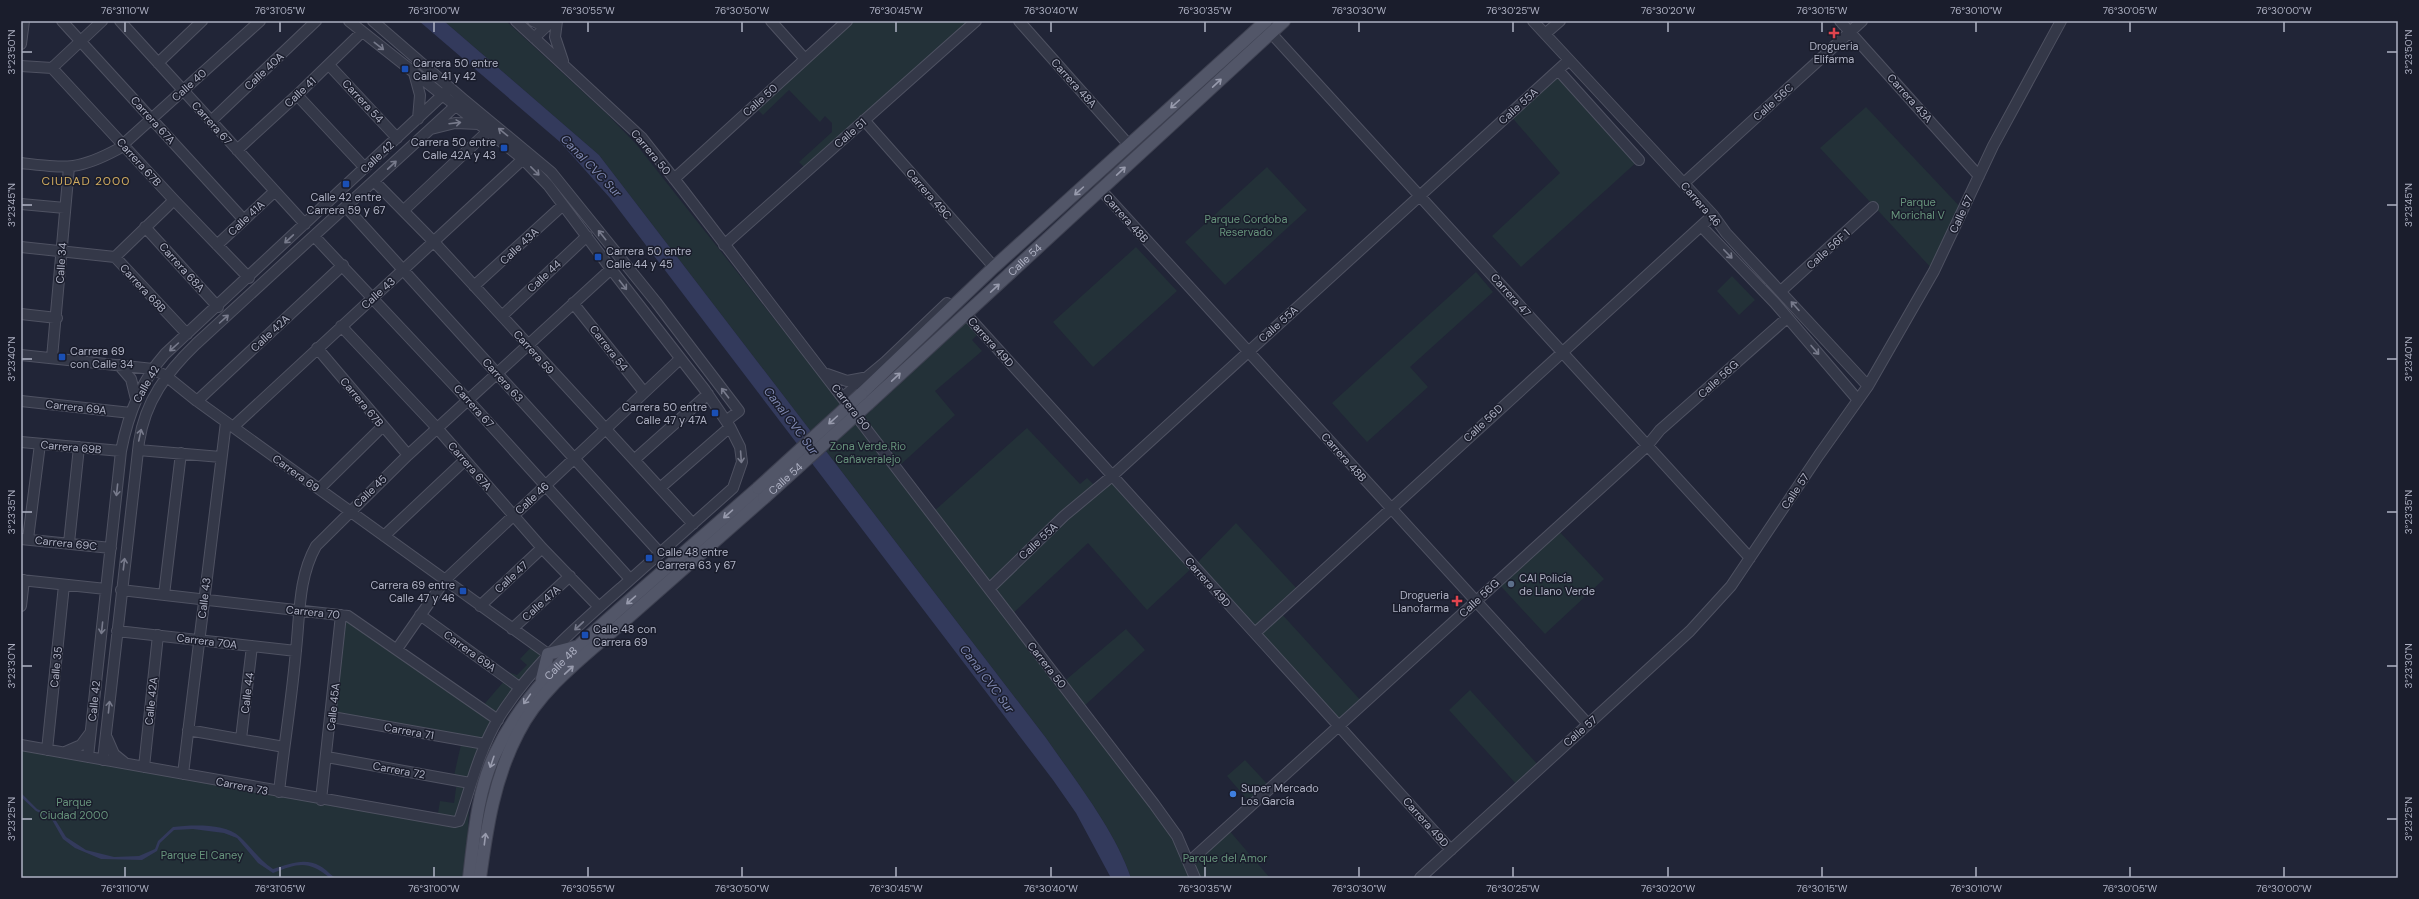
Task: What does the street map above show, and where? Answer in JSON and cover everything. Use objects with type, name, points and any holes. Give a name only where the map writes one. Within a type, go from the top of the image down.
[{"type":"main road","name":"Calle 54","points":[[764,498],[865,399],[994,267],[1265,21]]},
{"type":"main road","name":"Calle 54","points":[[758,488],[966,314],[1284,21]]},
{"type":"main road","name":"Calle 48","points":[[480,878],[487,824],[513,730],[541,681],[578,646],[758,488]]},
{"type":"main road","name":"Calle 48","points":[[469,878],[480,802],[494,755],[513,730],[568,671],[764,498]]},
{"type":"main road","points":[[541,681],[548,654],[578,646]]},
{"type":"street","points":[[21,44],[24,21]]},
{"type":"street","name":"Carrera 67A","points":[[62,21],[244,220]]},
{"type":"street","points":[[21,66],[52,68],[102,21]]},
{"type":"street","name":"Carrera 67","points":[[120,21],[305,224]]},
{"type":"street","points":[[158,63],[202,21]]},
{"type":"street","name":"Calle 40","points":[[21,163],[69,167],[93,162],[121,147],[151,118],[260,21]]},
{"type":"street","name":"Calle 40A","points":[[211,121],[316,21]]},
{"type":"street","points":[[349,21],[414,73],[446,91]]},
{"type":"street","points":[[373,21],[446,91],[551,172],[656,302],[739,411],[728,424],[660,488]]},
{"type":"street","name":"Carrera 50","points":[[516,21],[642,138],[861,420],[1154,804],[1177,836],[1189,862],[1194,878]]},
{"type":"street","points":[[534,21],[539,24],[544,21]]},
{"type":"street","points":[[534,38],[552,21]]},
{"type":"street","points":[[557,21],[555,37],[557,48],[567,68]]},
{"type":"street","points":[[772,21],[806,59]]},
{"type":"street","name":"Calle 50","points":[[674,179],[847,21]]},
{"type":"street","name":"Calle 51","points":[[724,245],[864,120],[894,96],[976,21]]},
{"type":"street","name":"Carrera 48A","points":[[1019,21],[1129,145]]},
{"type":"street","name":"Carrera 46","points":[[1533,21],[1684,183],[1726,233],[1868,386]]},
{"type":"street","points":[[1545,34],[1560,21]]},
{"type":"street","name":"Carrera 43A","points":[[1840,21],[1979,176]]},
{"type":"street","name":"Calle 56C","points":[[1684,183],[1862,21]]},
{"type":"street","name":"Calle 57","points":[[1420,878],[1560,747],[1588,724],[1715,606],[1750,558],[1868,386],[1934,271],[1979,176],[2061,21]]},
{"type":"street","name":"Calle 41","points":[[237,150],[329,65],[362,32]]},
{"type":"street","name":"Carrera 47","points":[[1271,33],[1750,558]]},
{"type":"street","name":"Calle 55A","points":[[989,589],[1064,516],[1112,476],[1569,60]]},
{"type":"street","name":"Carrera 54","points":[[329,65],[397,138]]},
{"type":"street","name":"Carrera 67B","points":[[52,68],[121,147],[249,278]]},
{"type":"street","points":[[1558,70],[1640,160]]},
{"type":"street","points":[[414,73],[420,95],[418,118]]},
{"type":"street","name":"Calle 42","points":[[88,757],[121,451],[136,399],[153,369],[188,334],[446,91]]},
{"type":"street","points":[[297,95],[365,168]]},
{"type":"street","points":[[435,102],[443,100],[447,101],[449,107],[446,114]]},
{"type":"street","points":[[459,102],[484,128],[523,159],[548,185],[610,269],[708,394],[728,424]]},
{"type":"street","name":"Calle 42","points":[[103,760],[138,450],[146,413],[166,376],[196,344],[459,102]]},
{"type":"street","name":"Carrera 49C","points":[[864,120],[994,267]]},
{"type":"street","points":[[430,129],[463,122],[484,128]]},
{"type":"street","points":[[404,210],[484,128]]},
{"type":"street","name":"Calle 43","points":[[183,774],[221,457],[230,424],[404,270],[523,159]]},
{"type":"street","name":"Calle 34","points":[[52,358],[57,318],[69,167]]},
{"type":"street","name":"Carrera 59","points":[[374,181],[434,242],[693,524]]},
{"type":"street","name":"Carrera 48B","points":[[1100,190],[1588,724]]},
{"type":"street","name":"Calle 41A","points":[[217,245],[275,191]]},
{"type":"street","points":[[114,257],[174,200]]},
{"type":"street","points":[[21,204],[65,208]]},
{"type":"street","name":"Calle 43A","points":[[474,286],[563,205]]},
{"type":"street","name":"Carrera 63","points":[[346,207],[660,553]]},
{"type":"street","name":"Calle 56F 1","points":[[1781,291],[1873,207]]},
{"type":"street","name":"Calle 56D","points":[[1255,633],[1712,215]]},
{"type":"street","name":"Carrera 46","points":[[1701,226],[1787,318],[1858,400]]},
{"type":"street","name":"Carrera 68A","points":[[145,227],[218,307]]},
{"type":"street","name":"Carrera 67","points":[[314,236],[343,265],[468,400],[630,580]]},
{"type":"street","name":"Calle 44","points":[[502,316],[587,236]]},
{"type":"street","name":"Carrera 68B","points":[[21,247],[114,257],[188,334]]},
{"type":"street","name":"Calle 42A","points":[[197,401],[343,265]]},
{"type":"street","name":"Calle 54","points":[[843,397],[949,302],[994,267]]},
{"type":"street","name":"Calle 45","points":[[279,792],[306,563],[316,546],[408,455],[610,269]]},
{"type":"street","name":"Carrera 54","points":[[573,303],[644,392]]},
{"type":"street","points":[[21,314],[57,318]]},
{"type":"street","name":"Carrera 49D","points":[[966,314],[1451,850]]},
{"type":"street","name":"Calle 56G","points":[[1189,862],[1647,446],[1660,430],[1787,318]]},
{"type":"street","name":"Carrera 67A","points":[[341,326],[437,428],[542,548],[599,606]]},
{"type":"street","name":"Carrera 67B","points":[[317,348],[408,455]]},
{"type":"street","name":"Carrera 69","points":[[21,355],[153,369],[166,376],[197,401],[548,654]]},
{"type":"street","name":"Calle 46","points":[[397,649],[445,580],[545,485],[574,460],[680,358]]},
{"type":"street","points":[[119,365],[131,379],[136,399]]},
{"type":"street","points":[[824,372],[831,377],[847,381],[869,375]]},
{"type":"street","points":[[634,460],[708,394]]},
{"type":"street","name":"Carrera 69A","points":[[21,401],[131,413]]},
{"type":"street","name":"Calle 48","points":[[461,816],[470,783],[485,744],[498,720],[520,687],[548,654],[599,606],[733,488],[742,462],[740,447],[728,424]]},
{"type":"street","points":[[319,489],[383,426]]},
{"type":"street","name":"Carrera 69B","points":[[21,442],[121,451]]},
{"type":"street","points":[[25,539],[40,444]]},
{"type":"street","points":[[69,543],[79,447]]},
{"type":"street","points":[[138,450],[221,457]]},
{"type":"street","points":[[164,595],[181,453]]},
{"type":"street","points":[[384,536],[465,460]]},
{"type":"street","name":"Carrera 69C","points":[[25,539],[111,548]]},
{"type":"street","name":"Calle 47","points":[[480,606],[542,548]]},
{"type":"street","name":"Calle 47A","points":[[512,629],[570,576]]},
{"type":"street","points":[[21,606],[22,580],[106,589]]},
{"type":"street","name":"Calle 35","points":[[47,750],[64,585]]},
{"type":"street","name":"Carrera 70","points":[[121,590],[342,615],[352,618],[498,720]]},
{"type":"street","name":"Calle 45A","points":[[322,800],[328,757],[342,615]]},
{"type":"street","name":"Carrera 69A","points":[[420,615],[520,687]]},
{"type":"street","name":"Carrera 70A","points":[[117,630],[296,651]]},
{"type":"street","name":"Calle 42A","points":[[144,767],[158,635]]},
{"type":"street","name":"Calle 44","points":[[241,739],[252,646]]},
{"type":"street","name":"Carrera 71","points":[[332,717],[485,744]]},
{"type":"street","points":[[188,730],[284,746]]},
{"type":"street","points":[[64,752],[80,745],[90,731]]},
{"type":"street","points":[[106,734],[114,754],[128,764]]},
{"type":"street","name":"Carrera 73","points":[[21,745],[322,800],[454,822],[459,821],[461,816]]},
{"type":"street","name":"Carrera 72","points":[[328,757],[470,783]]},
{"type":"green space","name":"Zona Verde Rio Cañaveralejo","points":[[444,21],[506,21],[607,114],[636,144],[836,397],[861,420],[970,318],[981,331],[972,340],[982,351],[935,391],[955,415],[898,467],[932,513],[1027,428],[1080,484],[1087,478],[1097,488],[1112,476],[1194,566],[1147,610],[1088,543],[1009,617],[1061,684],[1126,629],[1145,650],[1081,709],[1154,804],[1189,862],[1227,828],[1270,878],[1131,878],[1124,860],[1105,824],[1046,738],[599,155]]},
{"type":"green space","points":[[847,21],[976,21],[807,170],[799,162],[832,132],[832,123],[825,116],[820,122],[789,90],[763,115],[754,106]]},
{"type":"green space","points":[[1558,70],[1639,160],[1521,267],[1492,236],[1560,173],[1509,114]]},
{"type":"green space","name":"Parque Morichal V","points":[[1866,107],[1963,210],[1934,271],[1820,148]]},
{"type":"green space","name":"Parque Cordoba Reservado","points":[[1267,167],[1307,210],[1225,285],[1185,242]]},
{"type":"green space","points":[[1136,247],[1177,291],[1093,367],[1053,322]]},
{"type":"green space","points":[[1476,272],[1493,292],[1410,367],[1428,387],[1367,442],[1332,403]]},
{"type":"green space","points":[[1732,276],[1755,300],[1739,315],[1717,291]]},
{"type":"green space","points":[[1236,523],[1300,592],[1279,611],[1364,704],[1339,727],[1194,566]]},
{"type":"green space","points":[[1556,528],[1604,579],[1545,634],[1497,582]]},
{"type":"green space","name":"Parque Ciudad 2000","points":[[341,615],[481,708],[511,673],[517,675],[527,665],[520,659],[534,644],[548,654],[519,687],[470,783],[468,830],[463,878],[21,878],[21,745],[437,819],[440,801],[454,803],[457,781],[453,780],[462,740],[332,717]]},
{"type":"green space","points":[[1470,690],[1540,767],[1518,786],[1449,710]]},
{"type":"green space","points":[[1245,760],[1271,788],[1252,805],[1227,776]]},
{"type":"water","name":"Canal CVC Sur","points":[[419,21],[444,21],[599,155],[1046,738],[1105,824],[1124,860],[1131,878],[1111,878],[1076,813],[1053,780],[610,198],[560,142]]},
{"type":"water","points":[[21,793],[37,809],[53,816],[66,837],[86,850],[114,857],[139,856],[155,849],[158,841],[173,827],[217,827],[234,832],[273,869],[297,862],[309,862],[322,867],[336,878],[330,878],[315,868],[303,865],[297,865],[273,873],[258,863],[237,838],[224,833],[193,829],[174,830],[160,843],[157,851],[142,860],[101,859],[75,848],[63,839],[51,818],[36,811],[21,797]]},
{"type":"place","name":"Drogueria Elifarma","points":[[1834,33]]},
{"type":"place","name":"Carrera 50 entre Calle 41 y 42","points":[[405,69]]},
{"type":"place","name":"Carrera 50 entre Calle 42A y 43","points":[[504,148]]},
{"type":"place","name":"Calle 42 entre Carrera 59 y 67","points":[[346,184]]},
{"type":"place","name":"Carrera 50 entre Calle 44 y 45","points":[[598,257]]},
{"type":"place","name":"Carrera 69 con Calle 34","points":[[62,357]]},
{"type":"place","name":"Carrera 50 entre Calle 47 y 47A","points":[[715,413]]},
{"type":"place","name":"Calle 48 entre Carrera 63 y 67","points":[[649,558]]},
{"type":"place","name":"CAI Policía de Llano Verde","points":[[1511,584]]},
{"type":"place","name":"Carrera 69 entre Calle 47 y 46","points":[[463,591]]},
{"type":"place","name":"Drogueria Llanofarma","points":[[1457,601]]},
{"type":"place","name":"Calle 48 con Carrera 69","points":[[585,635]]},
{"type":"place","name":"Super Mercado Los García","points":[[1233,794]]},
{"type":"district","name":"CIUDAD 2000","points":[[86,181]]},
{"type":"park label","name":"Parque El Caney","points":[[202,855]]},
{"type":"park label","name":"Parque del Amor","points":[[1225,858]]}]
